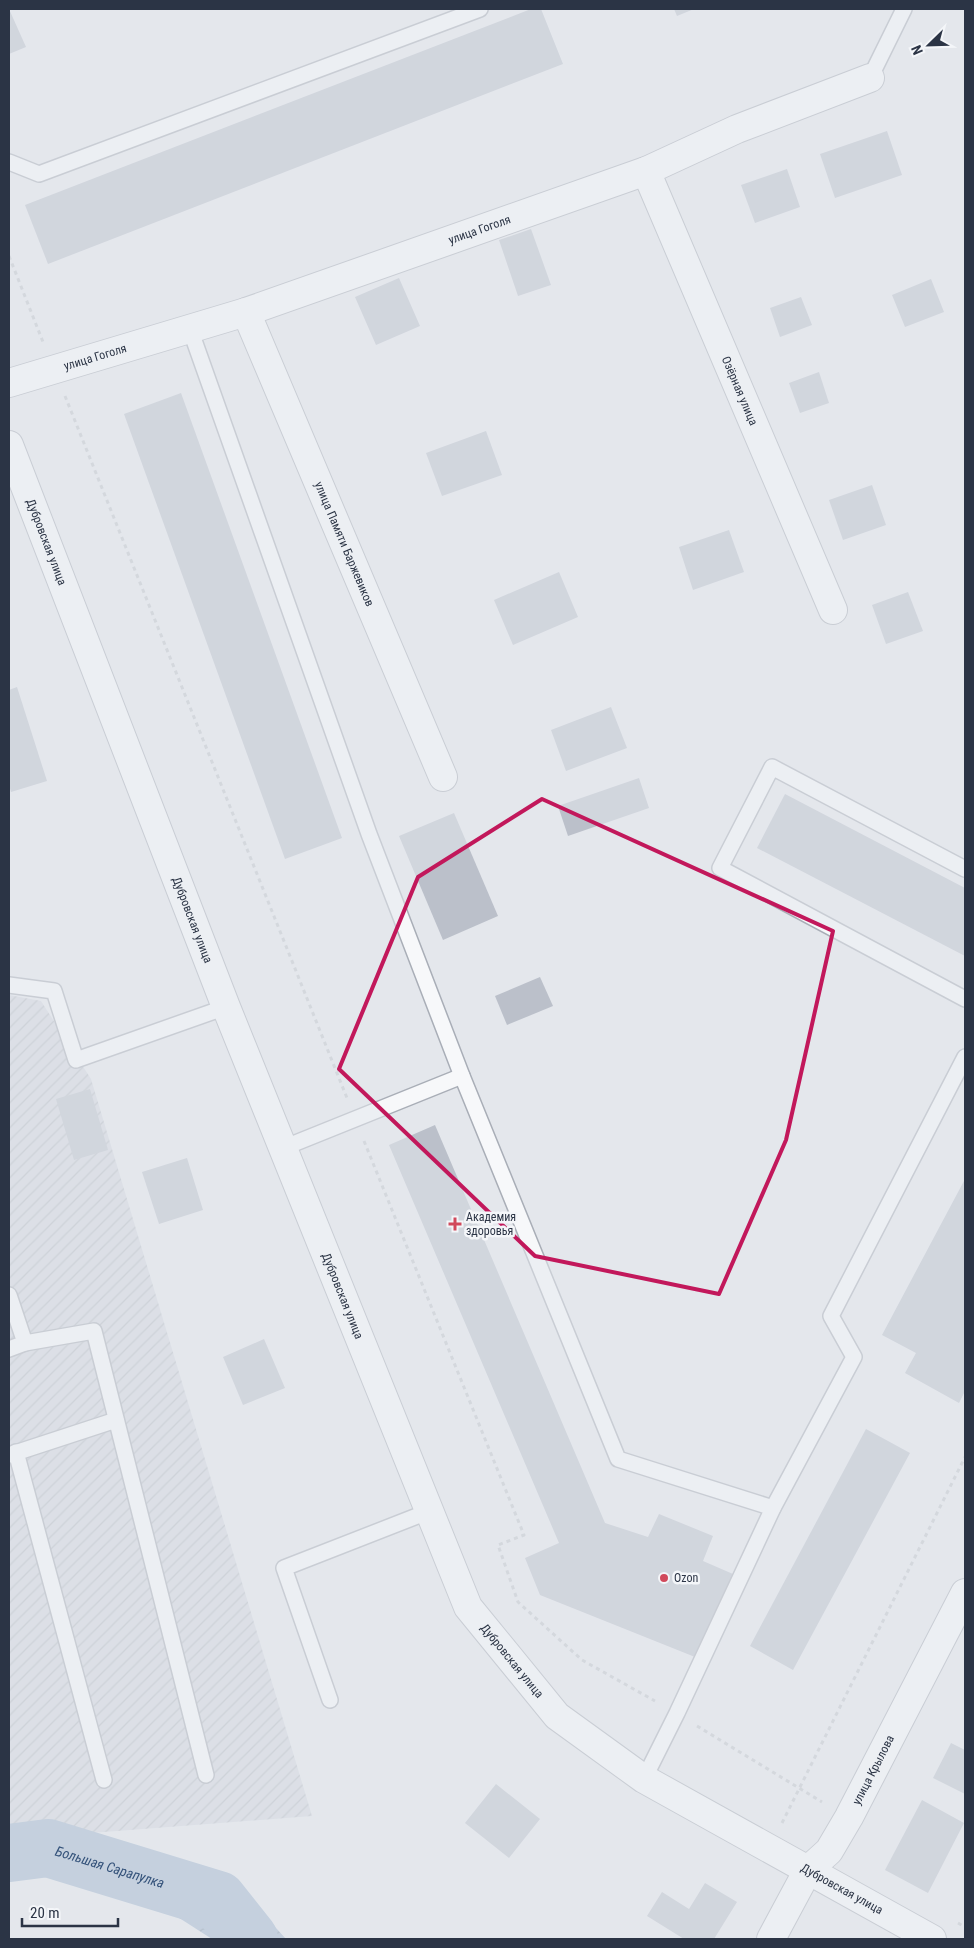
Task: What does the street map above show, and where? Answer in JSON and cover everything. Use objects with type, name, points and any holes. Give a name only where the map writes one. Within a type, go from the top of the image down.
[{"type":"street","name":"улица Гоголя","points":[[9,383],[246,312],[646,171],[737,130],[870,78]]},
{"type":"street","name":"Озёрная улица","points":[[646,171],[833,610]]},
{"type":"street","name":"улица Памяти Баржевиков","points":[[246,312],[443,777]]},
{"type":"street","name":"Дубровская улица","points":[[11,460],[226,1007],[468,1607],[557,1716],[644,1779],[932,1939]]},
{"type":"street","name":"улица Крылова","points":[[771,1939],[808,1870],[829,1851],[849,1817],[965,1593]]},
{"type":"lane","points":[[9,162],[39,174],[480,9]]},
{"type":"lane","name":"улица Гоголя","points":[[870,78],[904,9]]},
{"type":"lane","points":[[190,329],[369,834],[462,1076],[618,1459],[773,1508]]},
{"type":"lane","points":[[965,869],[772,767],[720,868],[965,999]]},
{"type":"lane","points":[[9,985],[54,990],[76,1060],[226,1007]]},
{"type":"lane","points":[[644,1779],[773,1508],[854,1356],[831,1316],[965,1057]]},
{"type":"lane","points":[[283,1148],[462,1076]]},
{"type":"lane","points":[[9,1295],[25,1343]]},
{"type":"lane","points":[[9,1349],[25,1343],[94,1331],[206,1775]]},
{"type":"lane","points":[[104,1780],[13,1454],[116,1420]]},
{"type":"lane","points":[[330,1700],[284,1568],[430,1511]]},
{"type":"path","points":[[768,1848],[800,1791],[965,1456]]},
{"type":"highlighted area","points":[[542,799],[833,931],[786,1140],[719,1294],[535,1256],[339,1069],[418,877]]},
{"type":"shaded area","points":[[9,995],[41,1001],[91,1079],[312,1816],[91,1833],[9,1836]]},
{"type":"water","points":[[81,1855],[167,1861],[228,1875],[286,1939],[212,1939]]},
{"type":"building","points":[[9,9],[26,47],[9,54]]},
{"type":"building","points":[[531,9],[541,9],[563,64],[48,264],[25,205]]},
{"type":"building","points":[[674,9],[694,9],[677,16]]},
{"type":"building","points":[[887,131],[902,175],[835,198],[820,154]]},
{"type":"building","points":[[787,169],[800,207],[755,223],[741,185]]},
{"type":"building","points":[[531,229],[551,285],[518,296],[499,240]]},
{"type":"building","points":[[399,278],[420,326],[376,345],[355,297]]},
{"type":"building","points":[[931,279],[944,312],[905,327],[892,295]]},
{"type":"building","points":[[801,297],[812,325],[780,337],[770,308]]},
{"type":"building","points":[[819,372],[829,403],[800,413],[789,383]]},
{"type":"building","points":[[181,393],[342,838],[285,859],[124,414]]},
{"type":"building","points":[[486,431],[502,475],[442,496],[426,453]]},
{"type":"building","points":[[872,485],[886,525],[843,540],[829,500]]},
{"type":"building","points":[[729,530],[744,572],[693,590],[679,547]]},
{"type":"building","points":[[559,572],[578,617],[513,645],[494,600]]},
{"type":"building","points":[[908,592],[923,631],[886,644],[872,605]]},
{"type":"building","points":[[17,687],[47,781],[11,792],[9,785],[9,690]]},
{"type":"building","points":[[611,707],[627,748],[566,771],[551,730]]},
{"type":"building","points":[[639,778],[649,808],[568,836],[558,806]]},
{"type":"building","points":[[785,794],[965,888],[965,956],[757,848]]},
{"type":"building","points":[[454,813],[498,916],[443,940],[399,836]]},
{"type":"building","points":[[540,977],[553,1006],[507,1025],[495,996]]},
{"type":"building","points":[[90,1089],[108,1150],[74,1160],[56,1099]]},
{"type":"building","points":[[435,1125],[605,1523],[648,1537],[659,1514],[713,1536],[703,1561],[733,1574],[695,1657],[540,1595],[525,1558],[559,1543],[389,1145]]},
{"type":"building","points":[[187,1158],[203,1210],[159,1224],[142,1172]]},
{"type":"building","points":[[965,1179],[965,1391],[959,1403],[905,1373],[916,1353],[882,1335]]},
{"type":"building","points":[[264,1339],[285,1388],[243,1405],[223,1357]]},
{"type":"building","points":[[866,1429],[910,1453],[793,1670],[750,1646]]},
{"type":"building","points":[[951,1743],[965,1750],[965,1794],[933,1778]]},
{"type":"building","points":[[496,1784],[540,1819],[509,1858],[465,1823]]},
{"type":"building","points":[[922,1800],[964,1823],[928,1893],[885,1870]]},
{"type":"building","points":[[705,1883],[737,1902],[714,1939],[684,1939],[647,1916],[662,1892],[689,1909]]},
{"type":"waterway","name":"Большая Сарапулка","points":[[9,1853],[48,1848],[218,1900],[249,1939]]},
{"type":"place","name":"Академия здоровья","points":[[455,1224]]},
{"type":"place","name":"Ozon","points":[[664,1578]]}]
